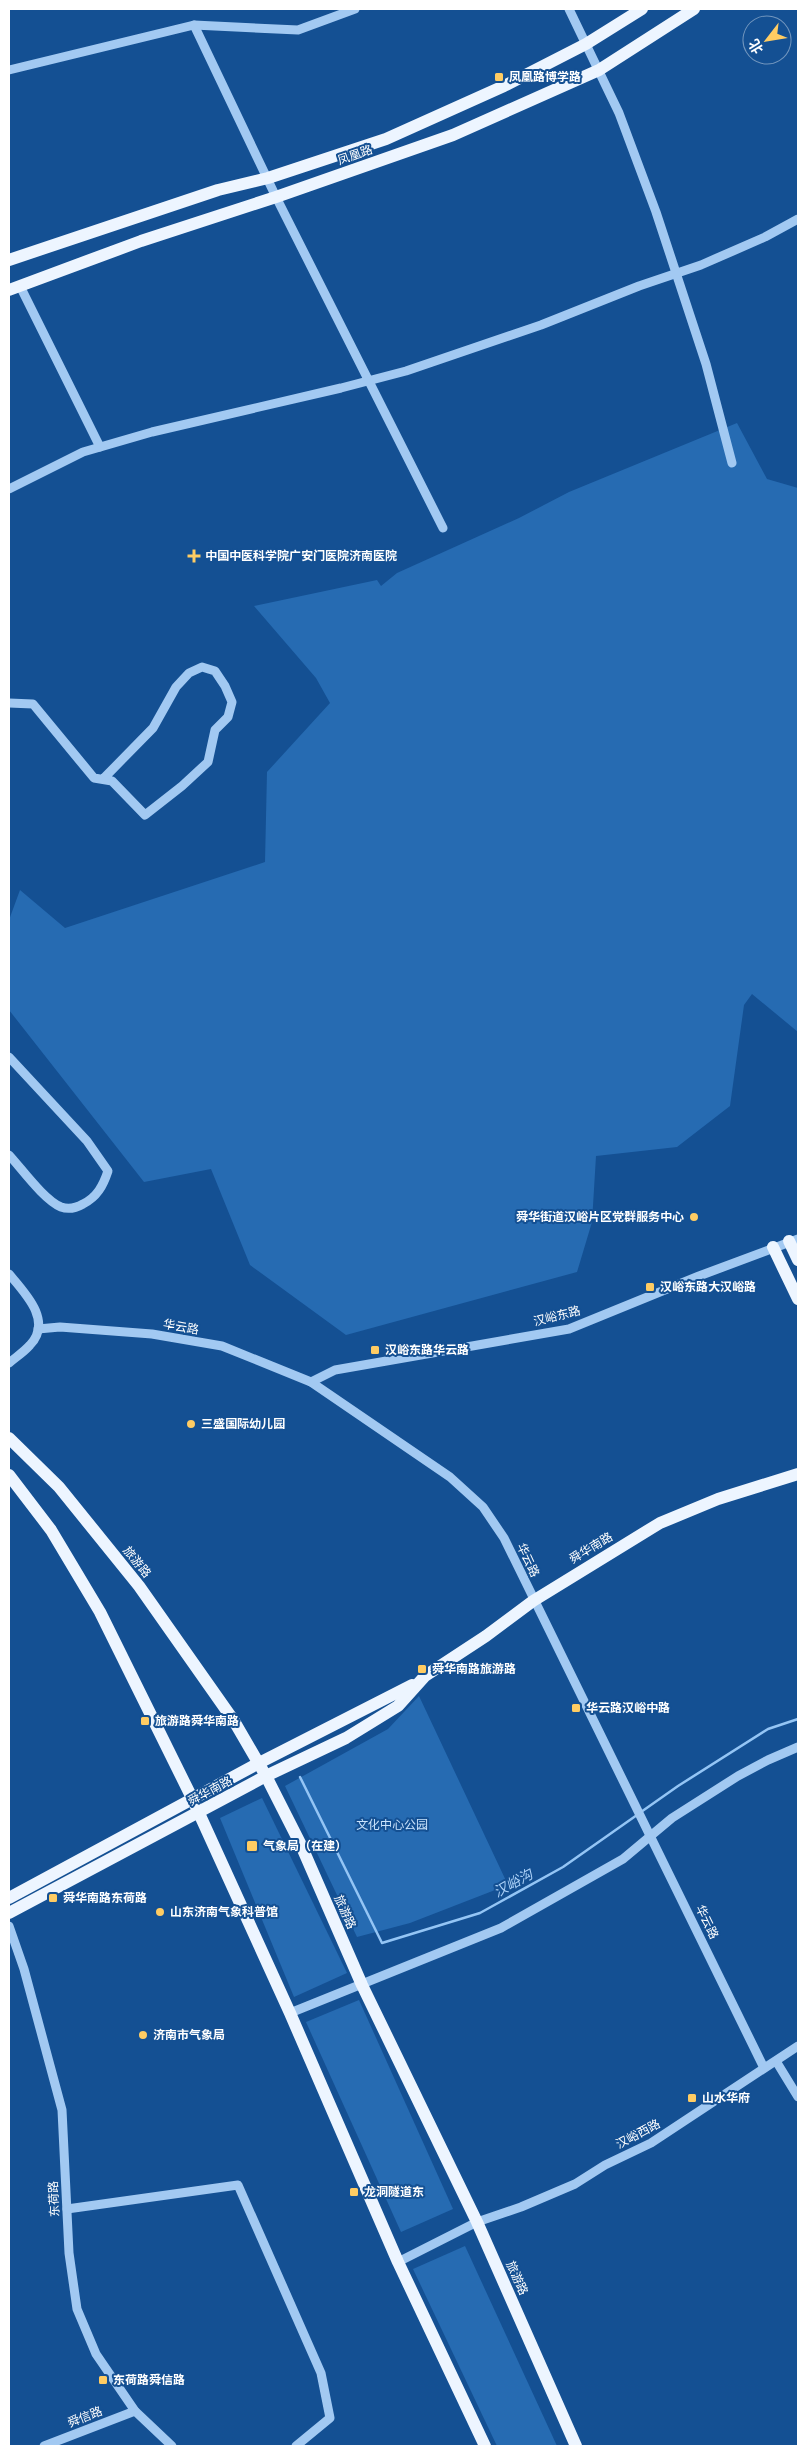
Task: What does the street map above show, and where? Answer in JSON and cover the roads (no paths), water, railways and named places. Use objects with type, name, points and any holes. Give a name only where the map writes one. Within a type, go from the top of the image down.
[{"type":"main road","name":"凤凰路","points":[[9,260],[218,190],[268,178],[386,139],[504,86],[586,44],[642,9]]},
{"type":"main road","name":"凤凰路","points":[[14,288],[141,241],[276,197],[453,135],[599,70],[694,9]]},
{"type":"main road","points":[[794,1240],[798,1260]]},
{"type":"main road","points":[[773,1247],[798,1299]]},
{"type":"main road","name":"旅游路","points":[[9,1438],[59,1487],[139,1586],[234,1720],[259,1763],[301,1845],[362,1985],[478,2222],[576,2446]]},
{"type":"main road","name":"舜华南路","points":[[9,1898],[259,1763],[417,1683],[534,1601],[660,1523],[718,1499],[798,1474]]},
{"type":"main road","points":[[9,1475],[52,1530],[100,1612],[193,1800],[290,2013],[398,2262],[485,2446]]},
{"type":"main road","name":"舜华南路","points":[[9,1913],[266,1776],[346,1738],[398,1706],[417,1683]]},
{"type":"street","points":[[9,70],[194,25],[298,30],[354,9]]},
{"type":"street","points":[[568,9],[599,70],[629,138],[656,212],[674,273],[706,364],[732,463]]},
{"type":"street","points":[[194,25],[276,197],[443,528]]},
{"type":"street","points":[[9,489],[83,452],[152,432],[406,371],[541,325],[674,273],[700,265],[757,241],[798,219]]},
{"type":"street","points":[[14,288],[100,447]]},
{"type":"street","points":[[9,702],[33,704],[94,778],[112,781],[145,815],[199,772],[208,762],[215,730],[228,717],[232,702],[226,686],[214,671],[202,667],[189,673],[176,687],[153,728],[103,779]]},
{"type":"street","points":[[9,1057],[86,1141],[108,1171],[102,1187],[91,1200],[75,1209],[62,1208],[52,1202],[9,1155]]},
{"type":"street","name":"汉峪东路","points":[[311,1382],[335,1370],[569,1329],[794,1240]]},
{"type":"street","points":[[9,1274],[33,1304],[38,1329],[31,1345],[9,1363]]},
{"type":"street","name":"华云路","points":[[38,1329],[60,1328],[152,1334],[222,1346],[311,1382],[450,1477],[482,1507],[504,1538],[764,2068]]},
{"type":"street","points":[[290,2013],[501,1928],[623,1859],[672,1818],[738,1776],[798,1747]]},
{"type":"street","name":"东荷路","points":[[9,1926],[24,1969],[62,2110],[69,2253],[77,2309],[96,2354],[135,2410],[172,2446]]},
{"type":"street","name":"汉峪西路","points":[[398,2262],[478,2222],[521,2207],[574,2184],[605,2165],[651,2143],[798,2046]]},
{"type":"street","points":[[776,2061],[798,2096]]},
{"type":"street","points":[[67,2209],[238,2184],[321,2373],[330,2418],[296,2446]]},
{"type":"street","name":"舜信路","points":[[44,2446],[135,2410]]},
{"type":"waterway","name":"汉峪沟","points":[[641,1812],[678,1786],[768,1729],[798,1719]]},
{"type":"waterway","name":"汉峪沟","points":[[300,1777],[382,1943],[480,1913],[563,1867],[637,1815]]},
{"type":"place","name":"凤凰路博学路","points":[[499,77]]},
{"type":"place","name":"中国中医科学院广安门医院济南医院","points":[[194,556]]},
{"type":"place","name":"舜华街道汉峪片区党群服务中心","points":[[694,1217]]},
{"type":"place","name":"汉峪东路大汉峪路","points":[[650,1287]]},
{"type":"place","name":"汉峪东路华云路","points":[[375,1350]]},
{"type":"place","name":"三盛国际幼儿园","points":[[191,1424]]},
{"type":"place","name":"舜华南路旅游路","points":[[422,1669]]},
{"type":"place","name":"华云路汉峪中路","points":[[576,1708]]},
{"type":"place","name":"旅游路舜华南路","points":[[145,1721]]},
{"type":"place","name":"气象局（在建）","points":[[252,1846]]},
{"type":"place","name":"舜华南路东荷路","points":[[53,1898]]},
{"type":"place","name":"山东济南气象科普馆","points":[[160,1912]]},
{"type":"place","name":"济南市气象局","points":[[143,2035]]},
{"type":"place","name":"山水华府","points":[[692,2098]]},
{"type":"place","name":"龙洞隧道东","points":[[354,2192]]},
{"type":"place","name":"东荷路舜信路","points":[[103,2380]]},
{"type":"park label","name":"文化中心公园","points":[[392,1825]]}]
